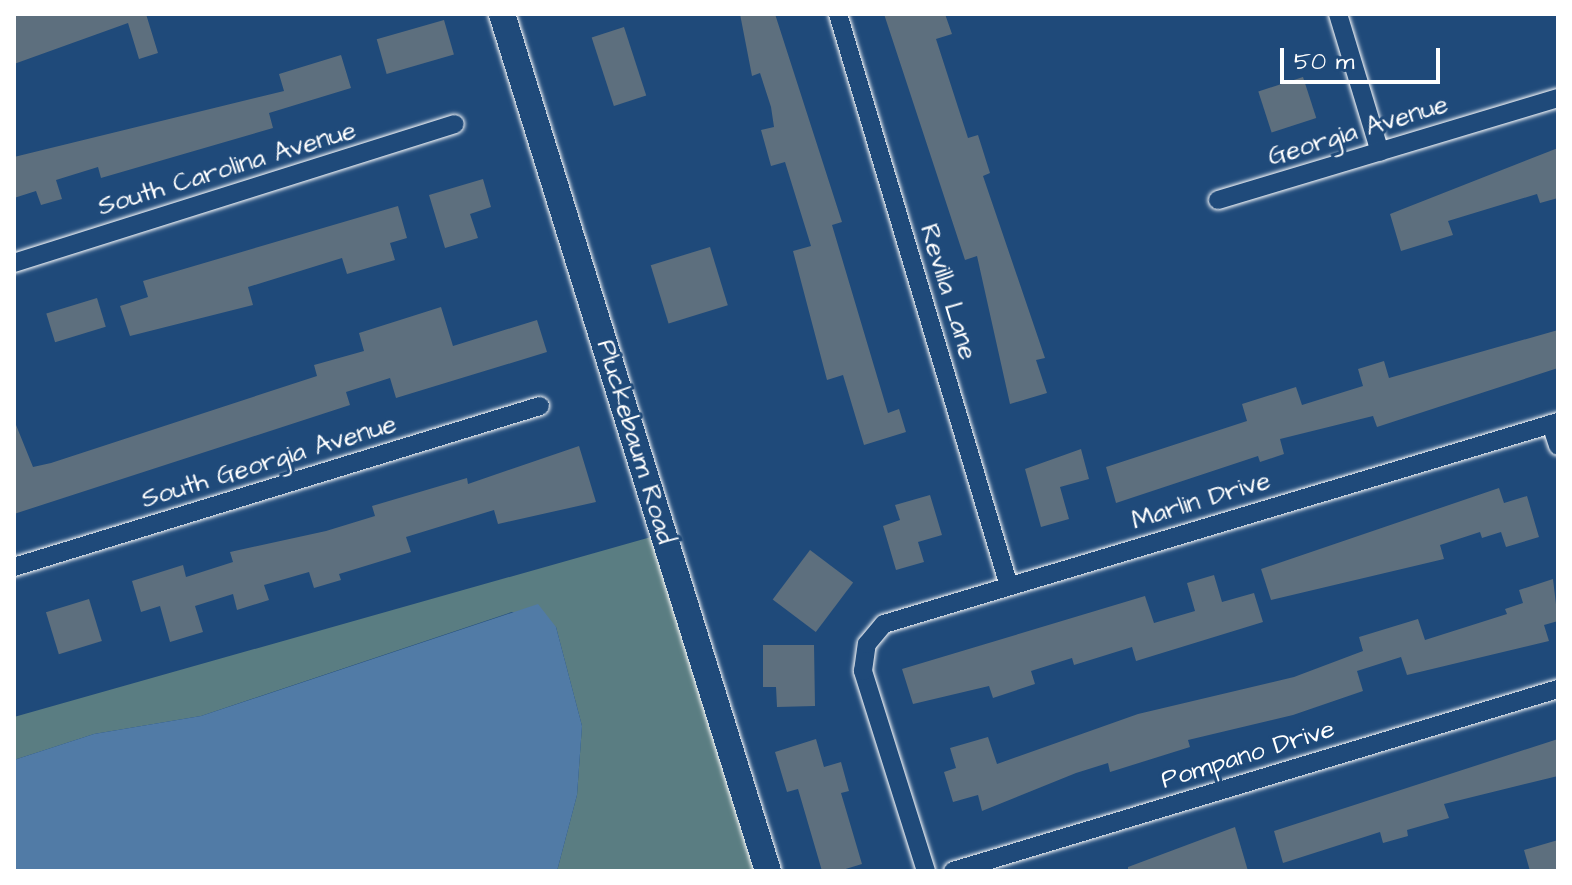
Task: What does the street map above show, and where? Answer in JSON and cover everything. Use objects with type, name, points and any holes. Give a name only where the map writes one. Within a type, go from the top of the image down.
[{"type":"street","name":"Pluckebaum Road","points":[[502,14],[768,871]]},
{"type":"street","name":"Revilla Lane","points":[[838,14],[1009,586]]},
{"type":"street","points":[[1338,14],[1380,152]]},
{"type":"street","name":"Georgia Avenue","points":[[1218,200],[1558,98]]},
{"type":"street","name":"South Carolina Avenue","points":[[14,263],[455,124]]},
{"type":"street","name":"South Georgia Avenue","points":[[14,567],[540,406]]},
{"type":"street","name":"Marlin Drive","points":[[926,871],[863,671],[867,644],[884,624],[1554,423]]},
{"type":"street","points":[[1554,423],[1558,446]]},
{"type":"street","name":"Pompano Drive","points":[[953,871],[1558,689]]},
{"type":"green space","points":[[651,537],[755,871],[557,871],[577,795],[582,726],[556,627],[512,612],[201,716],[94,734],[14,760],[14,717]]},
{"type":"water","points":[[538,604],[556,627],[582,726],[577,795],[557,871],[14,871],[14,760],[94,734],[201,716]]},
{"type":"building","points":[[14,14],[146,14],[158,53],[139,59],[128,23],[14,64]]},
{"type":"building","points":[[740,14],[775,14],[842,222],[832,225],[888,413],[899,409],[906,432],[864,445],[843,375],[827,380],[793,251],[811,246],[785,162],[771,166],[761,130],[774,127],[771,107],[760,73],[752,76]]},
{"type":"building","points":[[884,14],[945,14],[952,34],[936,39],[968,138],[978,135],[990,173],[983,176],[1045,358],[1036,360],[1047,393],[1010,404],[977,256],[965,260]]},
{"type":"building","points":[[444,20],[454,55],[387,74],[377,39]]},
{"type":"building","points":[[624,27],[646,95],[614,106],[592,38]]},
{"type":"building","points":[[341,55],[351,88],[269,113],[273,128],[101,178],[98,167],[56,180],[62,199],[41,205],[36,191],[14,198],[14,157],[284,91],[279,74]]},
{"type":"building","points":[[1303,77],[1316,118],[1272,132],[1258,92]]},
{"type":"building","points":[[1558,148],[1558,198],[1540,203],[1537,194],[1448,221],[1453,235],[1401,251],[1390,214]]},
{"type":"building","points":[[483,179],[491,207],[470,214],[478,238],[445,248],[429,195]]},
{"type":"building","points":[[398,206],[407,238],[390,243],[395,260],[347,274],[342,258],[248,287],[253,305],[130,336],[120,306],[148,297],[143,281]]},
{"type":"building","points":[[710,247],[728,305],[669,323],[651,265]]},
{"type":"building","points":[[97,298],[106,327],[55,342],[46,313]]},
{"type":"building","points":[[441,307],[453,346],[537,320],[547,352],[396,398],[390,378],[346,392],[350,405],[14,514],[14,420],[33,467],[51,463],[317,376],[314,365],[364,351],[359,333]]},
{"type":"building","points":[[1558,330],[1558,368],[1377,427],[1373,416],[1280,439],[1284,454],[1260,462],[1258,456],[1116,503],[1106,467],[1247,421],[1242,404],[1296,387],[1302,405],[1363,386],[1358,369],[1384,361],[1389,378]]},
{"type":"building","points":[[579,446],[596,502],[498,524],[494,510],[406,537],[411,552],[339,574],[341,580],[314,588],[309,572],[264,585],[269,600],[237,610],[233,594],[195,606],[203,632],[170,642],[160,606],[141,612],[132,581],[183,565],[186,577],[233,562],[230,552],[326,531],[375,516],[372,506],[467,478],[468,484]]},
{"type":"building","points":[[1081,449],[1089,479],[1060,487],[1069,519],[1041,527],[1025,469]]},
{"type":"building","points":[[1499,488],[1504,503],[1527,496],[1539,537],[1506,547],[1501,532],[1482,538],[1480,532],[1440,545],[1444,559],[1271,600],[1261,569]]},
{"type":"building","points":[[930,495],[942,535],[918,542],[924,562],[896,570],[883,526],[900,520],[895,505]]},
{"type":"building","points":[[810,550],[853,582],[816,632],[773,600]]},
{"type":"building","points":[[1214,575],[1222,602],[1254,593],[1263,622],[1136,661],[1132,647],[1074,665],[1072,658],[1031,671],[1035,684],[993,698],[989,686],[913,704],[902,669],[1145,596],[1154,623],[1195,611],[1187,583]]},
{"type":"building","points":[[1553,579],[1558,621],[1544,625],[1549,641],[1407,675],[1401,657],[1357,671],[1363,691],[1293,715],[1188,740],[1190,747],[1110,772],[1108,763],[982,811],[978,795],[953,802],[944,772],[956,768],[950,748],[988,737],[997,764],[1138,714],[1294,677],[1363,651],[1359,637],[1418,619],[1425,640],[1507,614],[1505,609],[1523,603],[1519,590]]},
{"type":"building","points":[[89,599],[102,641],[59,654],[46,612]]},
{"type":"building","points":[[763,645],[814,645],[815,706],[777,707],[776,687],[763,687]]},
{"type":"building","points":[[816,739],[824,767],[841,762],[849,791],[841,793],[862,864],[839,871],[822,871],[798,789],[787,792],[775,752]]},
{"type":"building","points":[[1558,739],[1558,776],[1444,804],[1449,818],[1407,830],[1408,836],[1383,843],[1380,832],[1283,863],[1274,831]]},
{"type":"building","points":[[1235,827],[1248,871],[1128,871],[1128,867]]},
{"type":"building","points":[[1558,840],[1558,871],[1530,871],[1524,850]]}]
